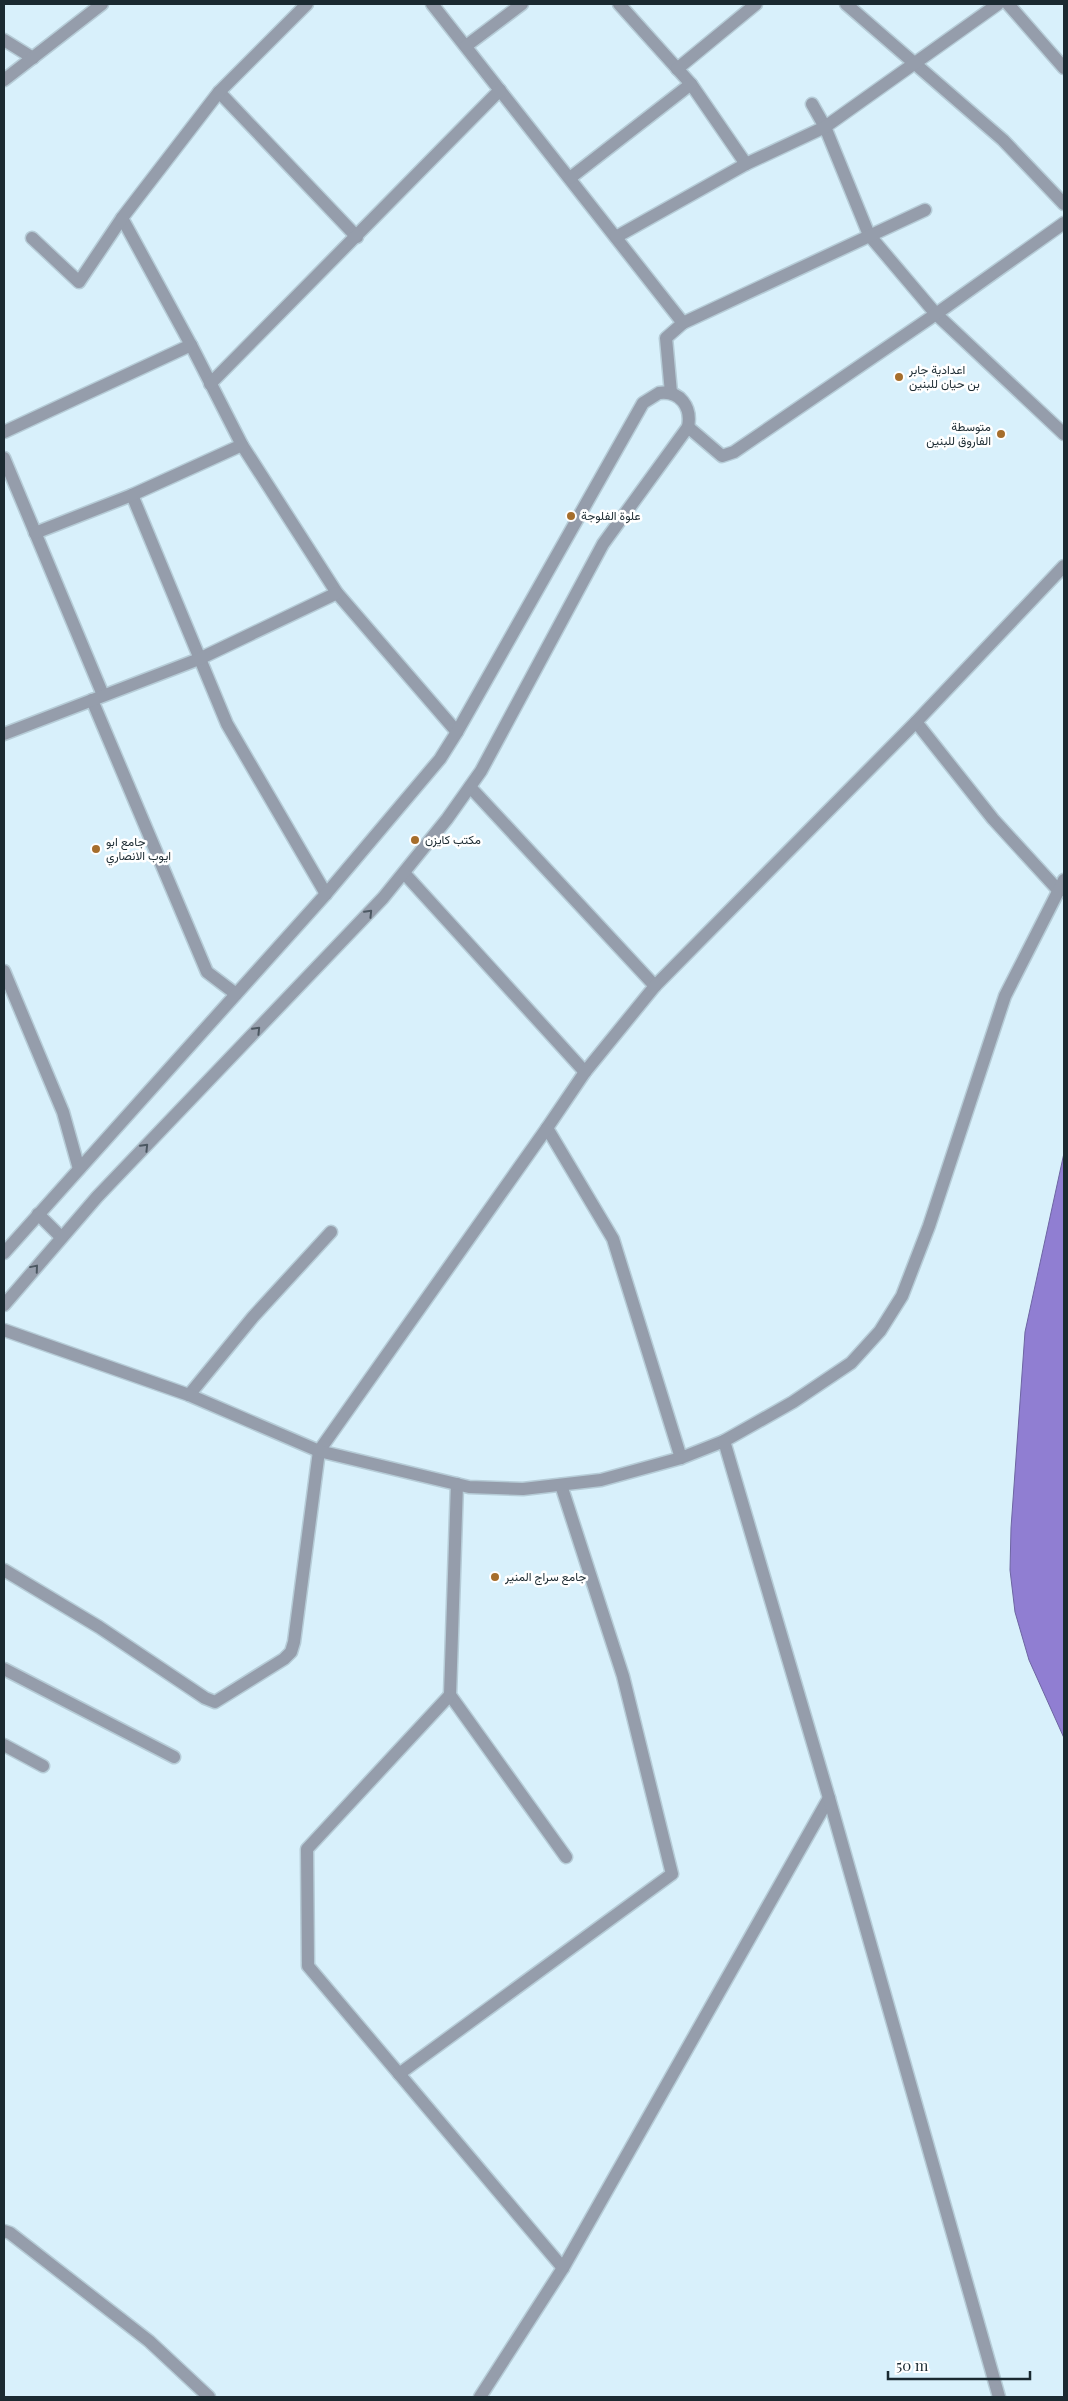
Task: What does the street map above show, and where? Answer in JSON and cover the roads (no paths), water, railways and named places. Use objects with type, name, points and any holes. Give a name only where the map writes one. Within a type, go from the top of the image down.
[{"type":"street","points":[[4,80],[102,4]]},
{"type":"street","points":[[32,238],[79,282],[122,218],[218,92],[307,4]]},
{"type":"street","points":[[432,4],[683,323]]},
{"type":"street","points":[[466,46],[522,4]]},
{"type":"street","points":[[619,4],[691,84],[746,164]]},
{"type":"street","points":[[677,69],[756,4]]},
{"type":"street","points":[[846,4],[916,62],[1003,140],[1064,204]]},
{"type":"street","points":[[616,237],[746,164],[825,127],[998,4]]},
{"type":"street","points":[[1008,4],[1064,68]]},
{"type":"street","points":[[4,40],[33,58]]},
{"type":"street","points":[[570,178],[691,84]]},
{"type":"street","points":[[210,384],[500,90]]},
{"type":"street","points":[[218,92],[357,237]]},
{"type":"street","points":[[812,104],[825,127],[869,235],[936,314],[1064,434]]},
{"type":"street","points":[[671,393],[666,338],[683,323],[925,210]]},
{"type":"street","points":[[122,218],[242,444],[336,593],[457,732]]},
{"type":"street","points":[[688,427],[722,456],[734,452],[1064,224]]},
{"type":"street","points":[[4,432],[191,345]]},
{"type":"street","points":[[4,1253],[326,894],[440,759],[643,403],[653,395],[671,393],[677,395],[687,406],[689,413],[688,427],[603,544],[481,771],[470,787],[383,898],[61,1237],[4,1305]]},
{"type":"street","points":[[35,533],[132,494],[242,444]]},
{"type":"street","points":[[4,458],[207,972],[236,994]]},
{"type":"street","points":[[132,494],[227,724],[326,894]]},
{"type":"street","points":[[4,1570],[100,1627],[205,1698],[215,1702],[284,1659],[291,1652],[319,1451],[548,1128],[585,1072],[655,986],[916,722],[1064,566]]},
{"type":"street","points":[[4,734],[199,659],[336,593]]},
{"type":"street","points":[[4,1330],[189,1395],[319,1451],[457,1484],[523,1490],[601,1480],[681,1458],[724,1441],[793,1402],[851,1363],[880,1331],[902,1296],[929,1226],[1005,996],[1061,885],[993,819],[916,722]]},
{"type":"street","points":[[470,787],[655,986]]},
{"type":"street","points":[[404,873],[585,1072]]},
{"type":"street","points":[[4,971],[63,1112],[79,1169]]},
{"type":"street","points":[[548,1128],[613,1239],[681,1458]]},
{"type":"street","points":[[38,1214],[61,1237]]},
{"type":"street","points":[[189,1395],[253,1317],[331,1232]]},
{"type":"street","points":[[724,1441],[830,1798],[999,2397]]},
{"type":"street","points":[[457,1484],[450,1695],[566,1857]]},
{"type":"street","points":[[399,2074],[672,1874],[624,1676],[561,1485]]},
{"type":"street","points":[[4,1668],[174,1756]]},
{"type":"street","points":[[450,1695],[307,1849],[308,1966],[563,2268]]},
{"type":"street","points":[[4,1745],[43,1766]]},
{"type":"street","points":[[480,2397],[563,2268],[830,1798]]},
{"type":"street","points":[[4,2231],[10,2233],[149,2341],[209,2397]]},
{"type":"place","name":"اعدادية جابر بن حيان للبنين","points":[[899,377]]},
{"type":"place","name":"متوسطة الفاروق للبنين","points":[[1001,434]]},
{"type":"place","name":"علوة الفلوجة","points":[[571,516]]},
{"type":"place","name":"مكتب كايزن","points":[[415,840]]},
{"type":"place","name":"جامع ابو ايوب الانصاري","points":[[96,849]]},
{"type":"place","name":"جامع سراج المنير","points":[[495,1577]]}]
